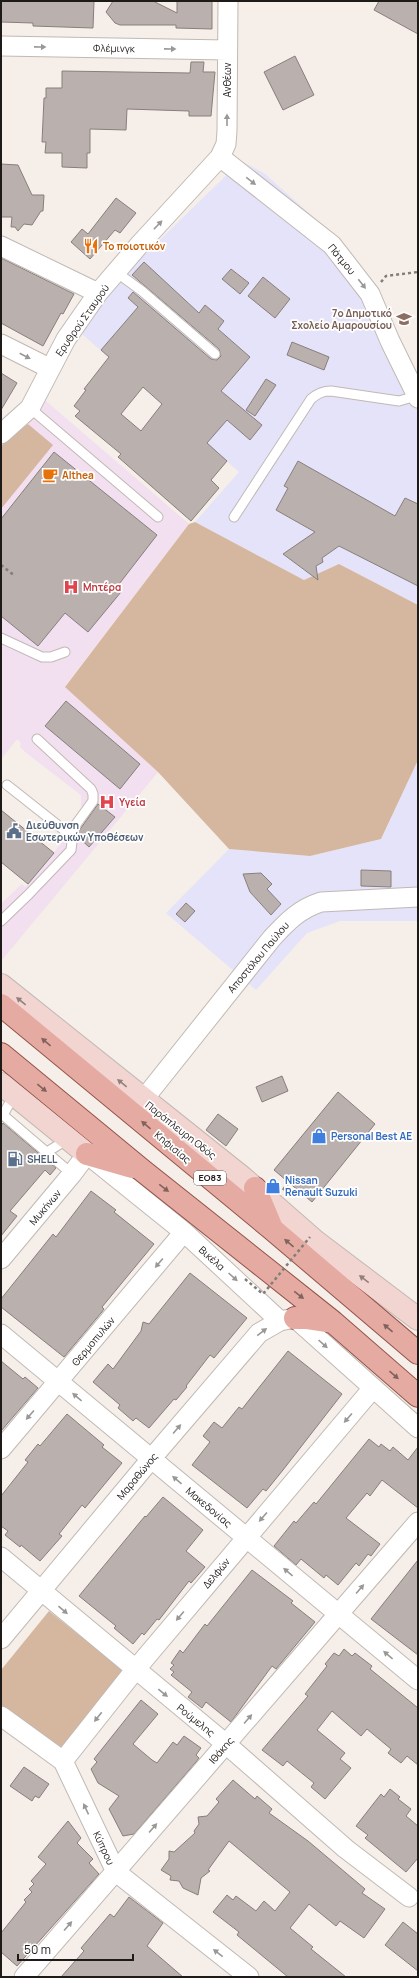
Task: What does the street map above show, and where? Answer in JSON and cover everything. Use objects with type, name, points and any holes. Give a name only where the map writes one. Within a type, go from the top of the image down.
[{"type":"main road","name":"Κηφισίας","points":[[1,1005],[272,1229],[418,1353]]},
{"type":"main road","points":[[1,1054],[143,1171],[333,1322],[418,1396]]},
{"type":"main road","points":[[87,1154],[143,1171]]},
{"type":"main road","points":[[255,1188],[272,1229]]},
{"type":"main road","points":[[287,1320],[306,1318],[333,1322]]},
{"type":"street","name":"Ανθέων","points":[[220,157],[226,144],[227,131],[228,1]]},
{"type":"street","name":"Φλέμινγκ","points":[[1,46],[227,50]]},
{"type":"street","name":"Ερυθρού Σταυρού","points":[[1,434],[30,408],[49,368],[66,339],[98,293],[220,157]]},
{"type":"street","name":"Πάτμου","points":[[220,157],[332,245],[370,294],[390,341],[417,397]]},
{"type":"street","points":[[1,246],[98,293]]},
{"type":"street","points":[[1,344],[49,368]]},
{"type":"street","name":"Αποστόλου Παύλου","points":[[143,1100],[272,938],[291,917],[307,907],[321,902],[418,897]]},
{"type":"street","name":"Παράπλευρη Οδός","points":[[1,985],[255,1188],[315,1240],[418,1319]]},
{"type":"street","name":"Βικέλα","points":[[5,1088],[184,1232],[287,1320],[374,1388],[418,1428]]},
{"type":"street","name":"Μυκήνων","points":[[1,1259],[87,1154]]},
{"type":"street","name":"Θερμοπυλών","points":[[1,1450],[184,1232]]},
{"type":"street","name":"Μαραθώνος","points":[[1,1639],[151,1459],[259,1333],[287,1320]]},
{"type":"street","name":"Μακεδονίας","points":[[1,1334],[418,1680]]},
{"type":"street","name":"Δελφών","points":[[63,1762],[135,1670],[246,1537],[374,1388]]},
{"type":"street","name":"Ιθάκης","points":[[24,1977],[418,1522]]},
{"type":"street","name":"Ρούμελης","points":[[1,1557],[135,1670],[226,1744],[346,1849],[410,1897]]},
{"type":"street","name":"Κύπρου","points":[[1,1716],[63,1762],[116,1872],[249,1977]]},
{"type":"lane","points":[[116,272],[142,291],[215,354]]},
{"type":"lane","points":[[234,517],[311,399],[316,394],[323,391],[331,391],[399,401],[417,397]]},
{"type":"lane","points":[[30,408],[158,517]]},
{"type":"lane","points":[[1,638],[42,656],[51,657],[65,652]]},
{"type":"lane","points":[[36,739],[91,789],[93,794],[93,801],[69,834]]},
{"type":"lane","points":[[1,921],[71,850],[72,842],[69,834],[7,785]]},
{"type":"lane","points":[[5,1088],[3,1115],[72,1174]]},
{"type":"lane","points":[[47,1152],[68,1139]]},
{"type":"path","points":[[370,294],[386,276],[418,272]]},
{"type":"path","points":[[1,564],[15,576]]},
{"type":"path","points":[[245,1279],[263,1294],[310,1237]]},
{"type":"shaded area","points":[[241,161],[264,173],[312,216],[348,254],[418,393],[418,605],[339,564],[304,580],[195,522],[239,472],[82,334],[101,297]]},
{"type":"shaded area","name":"Μητέρα","points":[[40,396],[189,524],[65,686],[158,772],[1,961],[1,904],[22,884],[25,887],[28,884],[65,839],[61,836],[81,808],[81,795],[24,751],[20,747],[21,743],[17,739],[1,759],[1,439]]},
{"type":"shaded area","points":[[28,424],[53,445],[1,509],[1,446]]},
{"type":"shaded area","points":[[195,522],[304,580],[339,564],[418,605],[418,760],[381,839],[310,856],[229,849],[158,772],[65,687],[189,524]]},
{"type":"shaded area","points":[[418,760],[418,921],[340,921],[307,933],[256,990],[166,913],[229,849],[310,856],[381,839]]},
{"type":"shaded area","points":[[49,1611],[124,1671],[60,1753],[1,1708],[1,1670]]},
{"type":"building","points":[[1,1],[94,1],[93,28],[33,26],[33,23],[1,22]]},
{"type":"building","points":[[113,1],[153,1],[177,13],[177,1],[212,1],[212,29],[176,28],[176,25],[120,25],[115,23],[106,12]]},
{"type":"building","points":[[379,1],[418,1],[418,34],[374,10]]},
{"type":"building","points":[[295,56],[314,95],[283,110],[264,72]]},
{"type":"building","points":[[191,62],[204,62],[203,72],[215,72],[211,116],[189,116],[189,111],[127,109],[126,130],[90,129],[90,153],[87,153],[87,168],[62,167],[62,153],[45,153],[46,142],[42,142],[44,98],[46,98],[46,88],[62,88],[62,71],[190,73]]},
{"type":"building","points":[[1,164],[18,165],[32,195],[44,195],[43,211],[41,211],[32,225],[24,224],[18,231],[15,227],[11,227],[12,217],[1,217]]},
{"type":"building","points":[[116,198],[136,213],[120,233],[115,230],[90,259],[71,242],[82,229],[88,234]]},
{"type":"building","points":[[1,258],[74,294],[63,314],[61,313],[43,346],[1,323]]},
{"type":"building","points":[[144,262],[199,313],[205,305],[224,321],[218,329],[250,357],[221,391],[262,425],[250,440],[227,420],[207,443],[227,461],[211,480],[219,488],[191,521],[118,457],[121,454],[75,416],[80,411],[74,406],[86,390],[84,389],[109,357],[101,350],[138,307],[128,298],[133,292],[211,359],[217,360],[221,356],[219,349],[132,275]],"holes":[[[143,387],[162,404],[141,431],[121,414]]]},
{"type":"building","points":[[231,269],[249,283],[240,294],[222,279]]},
{"type":"building","points":[[263,277],[290,299],[275,318],[248,296]]},
{"type":"building","points":[[292,342],[329,357],[324,370],[287,355]]},
{"type":"building","points":[[1,373],[17,383],[1,410]]},
{"type":"building","points":[[266,379],[276,385],[255,416],[246,410]]},
{"type":"building","points":[[54,452],[157,535],[116,588],[121,592],[88,632],[65,613],[38,646],[1,616],[1,519]]},
{"type":"building","points":[[298,461],[395,516],[405,498],[418,504],[418,586],[339,546],[322,558],[323,562],[316,566],[318,580],[283,554],[315,532],[276,510],[288,488],[284,486]]},
{"type":"building","points":[[66,701],[140,764],[120,789],[45,726]]},
{"type":"building","points":[[98,804],[115,817],[89,847],[76,835]]},
{"type":"building","name":"Διεύθυνση Εσωτερικών Υποθέσεων","points":[[1,810],[54,853],[28,884],[1,862]]},
{"type":"building","points":[[361,870],[391,871],[391,887],[361,886]]},
{"type":"building","points":[[261,873],[272,884],[267,889],[281,904],[271,915],[250,892],[243,874]]},
{"type":"building","points":[[186,903],[195,911],[185,922],[176,914]]},
{"type":"building","points":[[282,1076],[288,1091],[262,1102],[256,1087]]},
{"type":"building","points":[[338,1092],[375,1124],[312,1202],[274,1170]]},
{"type":"building","points":[[218,1114],[238,1129],[226,1146],[206,1130]]},
{"type":"building","points":[[3,1123],[56,1168],[50,1175],[45,1170],[10,1211],[17,1216],[1,1236],[1,1126]]},
{"type":"building","points":[[91,1191],[116,1210],[114,1212],[154,1244],[102,1307],[104,1309],[101,1313],[64,1357],[1,1307],[1,1299],[53,1234],[56,1237]]},
{"type":"building","points":[[190,1273],[247,1318],[214,1358],[210,1355],[186,1386],[187,1387],[176,1400],[174,1399],[149,1428],[136,1418],[133,1421],[118,1408],[120,1405],[93,1382],[108,1364],[113,1369],[141,1331],[143,1322],[149,1324]]},
{"type":"building","points":[[288,1351],[342,1394],[266,1491],[263,1489],[247,1508],[192,1465],[210,1442],[203,1436],[214,1422],[222,1428],[239,1407],[242,1409]]},
{"type":"building","points":[[1,1361],[23,1379],[25,1377],[38,1388],[1,1431]]},
{"type":"building","points":[[67,1414],[104,1445],[102,1447],[122,1463],[85,1508],[82,1505],[59,1534],[62,1536],[40,1561],[21,1545],[20,1547],[5,1535],[8,1531],[1,1526],[1,1496],[28,1462],[25,1460],[38,1444],[40,1446]]},
{"type":"building","points":[[369,1439],[379,1447],[381,1444],[390,1451],[393,1447],[408,1460],[418,1447],[418,1508],[382,1480],[370,1496],[367,1493],[346,1518],[380,1544],[371,1556],[368,1554],[359,1566],[356,1563],[338,1585],[326,1575],[324,1578],[301,1559],[296,1565],[274,1546],[294,1521],[296,1523],[314,1502],[316,1504]]},
{"type":"building","points":[[163,1497],[203,1530],[186,1551],[205,1567],[191,1583],[189,1581],[159,1620],[157,1619],[144,1635],[142,1633],[133,1644],[114,1628],[116,1626],[79,1596],[145,1516],[146,1517]]},
{"type":"building","points":[[418,1560],[418,1655],[371,1619]]},
{"type":"building","points":[[252,1570],[293,1601],[291,1603],[315,1622],[276,1669],[272,1666],[231,1722],[206,1702],[202,1708],[188,1697],[192,1692],[171,1675],[174,1672],[170,1669],[174,1665],[171,1663],[180,1650],[183,1653],[205,1624],[207,1626]]},
{"type":"building","points":[[344,1649],[352,1656],[355,1653],[372,1666],[370,1669],[418,1708],[418,1765],[407,1756],[401,1763],[388,1753],[391,1749],[367,1729],[361,1736],[332,1711],[317,1730],[345,1753],[340,1759],[351,1768],[325,1799],[311,1787],[314,1783],[287,1761],[283,1766],[262,1750],[308,1696],[305,1694],[327,1666],[325,1664],[334,1653],[339,1656]]},
{"type":"building","points":[[141,1700],[158,1714],[133,1744],[152,1760],[157,1763],[173,1742],[177,1745],[184,1736],[201,1748],[196,1755],[199,1758],[196,1762],[134,1834],[123,1836],[109,1809],[119,1796],[98,1783],[91,1769],[97,1762],[94,1759]]},
{"type":"building","points":[[24,1767],[49,1784],[39,1798],[35,1796],[32,1801],[10,1786]]},
{"type":"building","points":[[233,1780],[255,1799],[257,1796],[272,1809],[269,1813],[308,1841],[365,1889],[362,1893],[385,1909],[364,1938],[340,1921],[336,1926],[309,1904],[290,1928],[313,1947],[311,1949],[346,1977],[288,1977],[237,1935],[239,1932],[213,1912],[227,1895],[233,1900],[236,1896],[256,1911],[264,1901],[275,1911],[290,1892],[229,1841],[208,1870],[210,1871],[201,1878],[198,1895],[183,1888],[179,1881],[170,1880],[171,1876],[161,1870],[169,1859],[169,1851],[174,1852],[195,1833],[194,1831],[199,1824],[198,1817],[207,1816],[219,1802],[216,1799]]},
{"type":"building","points":[[390,1789],[400,1797],[398,1799],[411,1809],[406,1816],[418,1826],[418,1858],[406,1872],[365,1838],[368,1835],[356,1826],[381,1794],[384,1797]]},
{"type":"building","points":[[68,1821],[81,1838],[77,1843],[93,1859],[89,1863],[99,1874],[17,1966],[1,1952],[1,1933],[26,1902],[24,1900],[32,1892],[29,1889],[34,1884],[31,1881],[46,1864],[38,1857]]},
{"type":"building","points":[[129,1897],[163,1923],[147,1946],[183,1977],[61,1977],[84,1951],[81,1948],[110,1914],[114,1917]]},
{"type":"building","points":[[403,1922],[418,1934],[418,1971],[385,1945]]},
{"type":"place","name":"Το ποιοτικόν","points":[[91,246]]},
{"type":"place","name":"7ο Δημοτικό Σχολείο Αμαρουσίου","points":[[404,319]]},
{"type":"place","name":"Althea","points":[[50,475]]},
{"type":"place","name":"Μητέρα","points":[[71,587]]},
{"type":"place","name":"Υγεία","points":[[107,802]]},
{"type":"place","name":"Διεύθυνση Εσωτερικών Υποθέσεων","points":[[14,831]]},
{"type":"place","name":"Personal Best AE","points":[[319,1136]]},
{"type":"place","name":"SHELL","points":[[15,1159]]},
{"type":"place","name":"Nissan Renault Suzuki","points":[[273,1186]]}]
